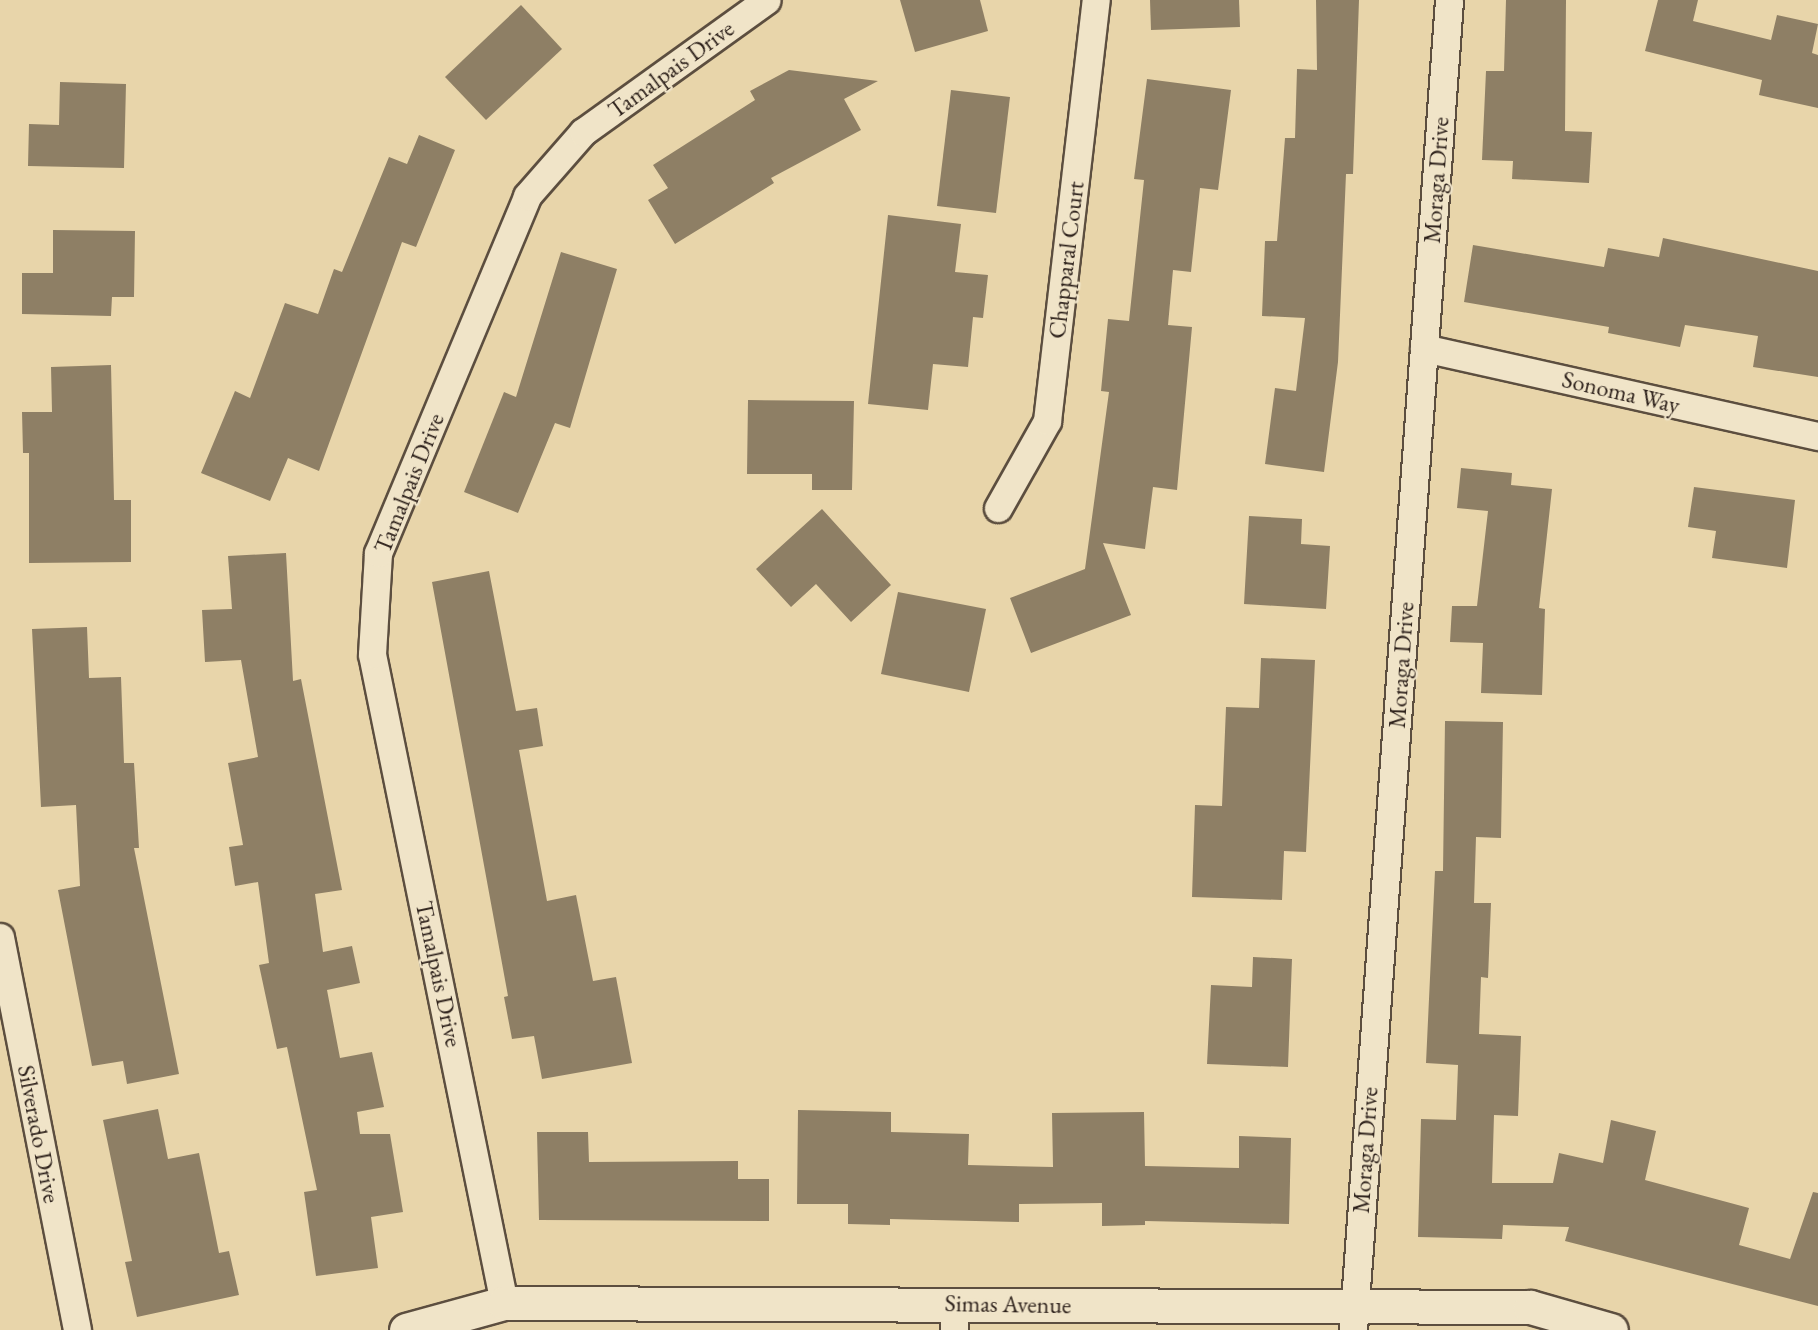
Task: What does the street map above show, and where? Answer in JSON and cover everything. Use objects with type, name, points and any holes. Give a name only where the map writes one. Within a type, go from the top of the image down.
[{"type":"street","name":"Tamalpais Drive","points":[[504,1303],[372,654],[378,553],[527,196],[583,132],[767,0]]},
{"type":"street","name":"Chapparal Court","points":[[998,508],[1047,420],[1096,0]]},
{"type":"street","name":"Moraga Drive","points":[[1353,1319],[1449,0]]},
{"type":"street","name":"Sonoma Way","points":[[1424,348],[1818,436]]},
{"type":"street","name":"Silverado Drive","points":[[0,937],[77,1330]]},
{"type":"street","name":"Simas Avenue","points":[[406,1330],[504,1303],[954,1317],[1353,1319],[1530,1307],[1611,1330]]},
{"type":"building","points":[[900,0],[980,0],[988,31],[915,52]]},
{"type":"building","points":[[1150,0],[1239,0],[1240,27],[1151,30]]},
{"type":"building","points":[[1316,0],[1359,0],[1353,174],[1346,174],[1338,362],[1324,472],[1265,464],[1275,388],[1296,391],[1305,318],[1262,316],[1265,241],[1277,241],[1285,138],[1295,138],[1297,69],[1317,70]]},
{"type":"building","points":[[1506,0],[1566,0],[1565,131],[1592,132],[1589,183],[1512,179],[1513,161],[1482,160],[1486,71],[1504,71]]},
{"type":"building","points":[[1658,0],[1698,0],[1693,21],[1771,40],[1777,15],[1818,24],[1812,53],[1818,55],[1818,108],[1759,95],[1762,80],[1645,51]]},
{"type":"building","points":[[521,5],[562,49],[486,120],[445,77]]},
{"type":"building","points":[[789,70],[878,81],[844,99],[861,130],[771,178],[774,183],[675,244],[648,200],[668,188],[653,165],[755,100],[750,91]]},
{"type":"building","points":[[1147,79],[1231,90],[1218,190],[1200,188],[1191,272],[1173,270],[1168,325],[1192,327],[1177,490],[1153,487],[1145,549],[1103,543],[1131,615],[1031,653],[1010,598],[1085,569],[1109,392],[1101,391],[1108,319],[1129,321],[1144,180],[1134,179]]},
{"type":"building","points":[[60,82],[126,84],[124,168],[28,166],[29,124],[59,125]]},
{"type":"building","points":[[951,90],[1010,97],[996,213],[937,206]]},
{"type":"building","points":[[419,135],[455,150],[416,247],[402,242],[319,471],[288,458],[270,501],[201,473],[235,391],[250,398],[285,303],[318,314],[334,269],[342,272],[389,157],[407,164]]},
{"type":"building","points":[[888,215],[961,224],[955,272],[988,275],[983,318],[973,317],[968,367],[933,364],[928,410],[868,404]]},
{"type":"building","points":[[53,230],[135,231],[134,297],[112,297],[111,316],[22,314],[22,273],[53,273]]},
{"type":"building","points":[[1663,238],[1818,271],[1818,377],[1753,367],[1758,336],[1685,325],[1680,347],[1608,333],[1609,327],[1464,302],[1473,245],[1604,267],[1608,248],[1659,257]]},
{"type":"building","points":[[561,252],[617,269],[570,428],[555,423],[518,513],[464,492],[504,392],[516,397]]},
{"type":"building","points":[[111,365],[114,500],[131,500],[131,562],[29,563],[29,453],[23,453],[22,412],[52,412],[51,367]]},
{"type":"building","points":[[748,400],[854,401],[852,490],[812,490],[812,474],[747,474]]},
{"type":"building","points":[[1461,468],[1512,473],[1511,485],[1552,489],[1539,608],[1545,609],[1542,695],[1481,693],[1483,643],[1450,642],[1452,606],[1477,606],[1488,511],[1457,508]]},
{"type":"building","points":[[1694,487],[1795,500],[1787,568],[1712,558],[1716,531],[1688,527]]},
{"type":"building","points":[[822,509],[891,585],[851,622],[816,584],[791,607],[756,569]]},
{"type":"building","points":[[1249,516],[1302,519],[1301,544],[1330,546],[1326,609],[1244,604]]},
{"type":"building","points":[[286,553],[293,681],[301,679],[342,890],[315,894],[323,952],[352,946],[360,983],[327,990],[340,1058],[372,1052],[384,1107],[357,1112],[360,1134],[390,1134],[403,1212],[371,1217],[378,1268],[316,1276],[304,1192],[317,1190],[287,1047],[277,1049],[259,965],[269,963],[258,882],[235,886],[229,847],[243,845],[228,763],[258,757],[241,660],[205,662],[202,610],[232,609],[228,556]]},
{"type":"building","points":[[489,571],[516,711],[537,708],[543,746],[519,750],[547,901],[576,895],[593,981],[616,977],[632,1063],[542,1079],[534,1036],[512,1039],[504,997],[508,996],[432,582]]},
{"type":"building","points":[[898,592],[986,609],[969,692],[881,674]]},
{"type":"building","points":[[87,627],[89,678],[121,677],[124,763],[134,763],[139,848],[134,848],[179,1074],[127,1084],[123,1061],[92,1066],[58,890],[80,886],[76,805],[41,807],[32,629]]},
{"type":"building","points":[[1261,658],[1315,660],[1306,852],[1284,851],[1282,900],[1192,897],[1195,805],[1222,806],[1226,707],[1259,708]]},
{"type":"building","points":[[1445,721],[1503,722],[1501,838],[1476,837],[1474,903],[1491,903],[1488,978],[1481,977],[1479,1034],[1521,1036],[1518,1116],[1494,1115],[1492,1183],[1553,1183],[1559,1153],[1603,1163],[1611,1120],[1656,1131],[1645,1180],[1749,1208],[1739,1245],[1790,1259],[1813,1192],[1818,1193],[1818,1306],[1565,1241],[1569,1227],[1503,1225],[1502,1239],[1418,1237],[1421,1119],[1456,1120],[1458,1065],[1426,1063],[1435,871],[1443,871]]},
{"type":"building","points":[[1253,957],[1292,959],[1288,1067],[1207,1064],[1211,985],[1252,987]]},
{"type":"building","points":[[158,1109],[168,1159],[199,1153],[219,1253],[229,1251],[239,1295],[137,1317],[125,1262],[132,1261],[103,1120]]},
{"type":"building","points":[[798,1110],[891,1112],[891,1132],[969,1134],[968,1165],[1053,1167],[1052,1113],[1144,1112],[1145,1166],[1239,1168],[1239,1136],[1291,1138],[1289,1224],[1145,1221],[1145,1225],[1102,1226],[1102,1203],[1019,1204],[1019,1222],[890,1219],[890,1225],[848,1224],[848,1204],[797,1204]]},
{"type":"building","points":[[537,1132],[588,1132],[589,1162],[738,1161],[738,1179],[769,1179],[769,1221],[539,1220]]}]
